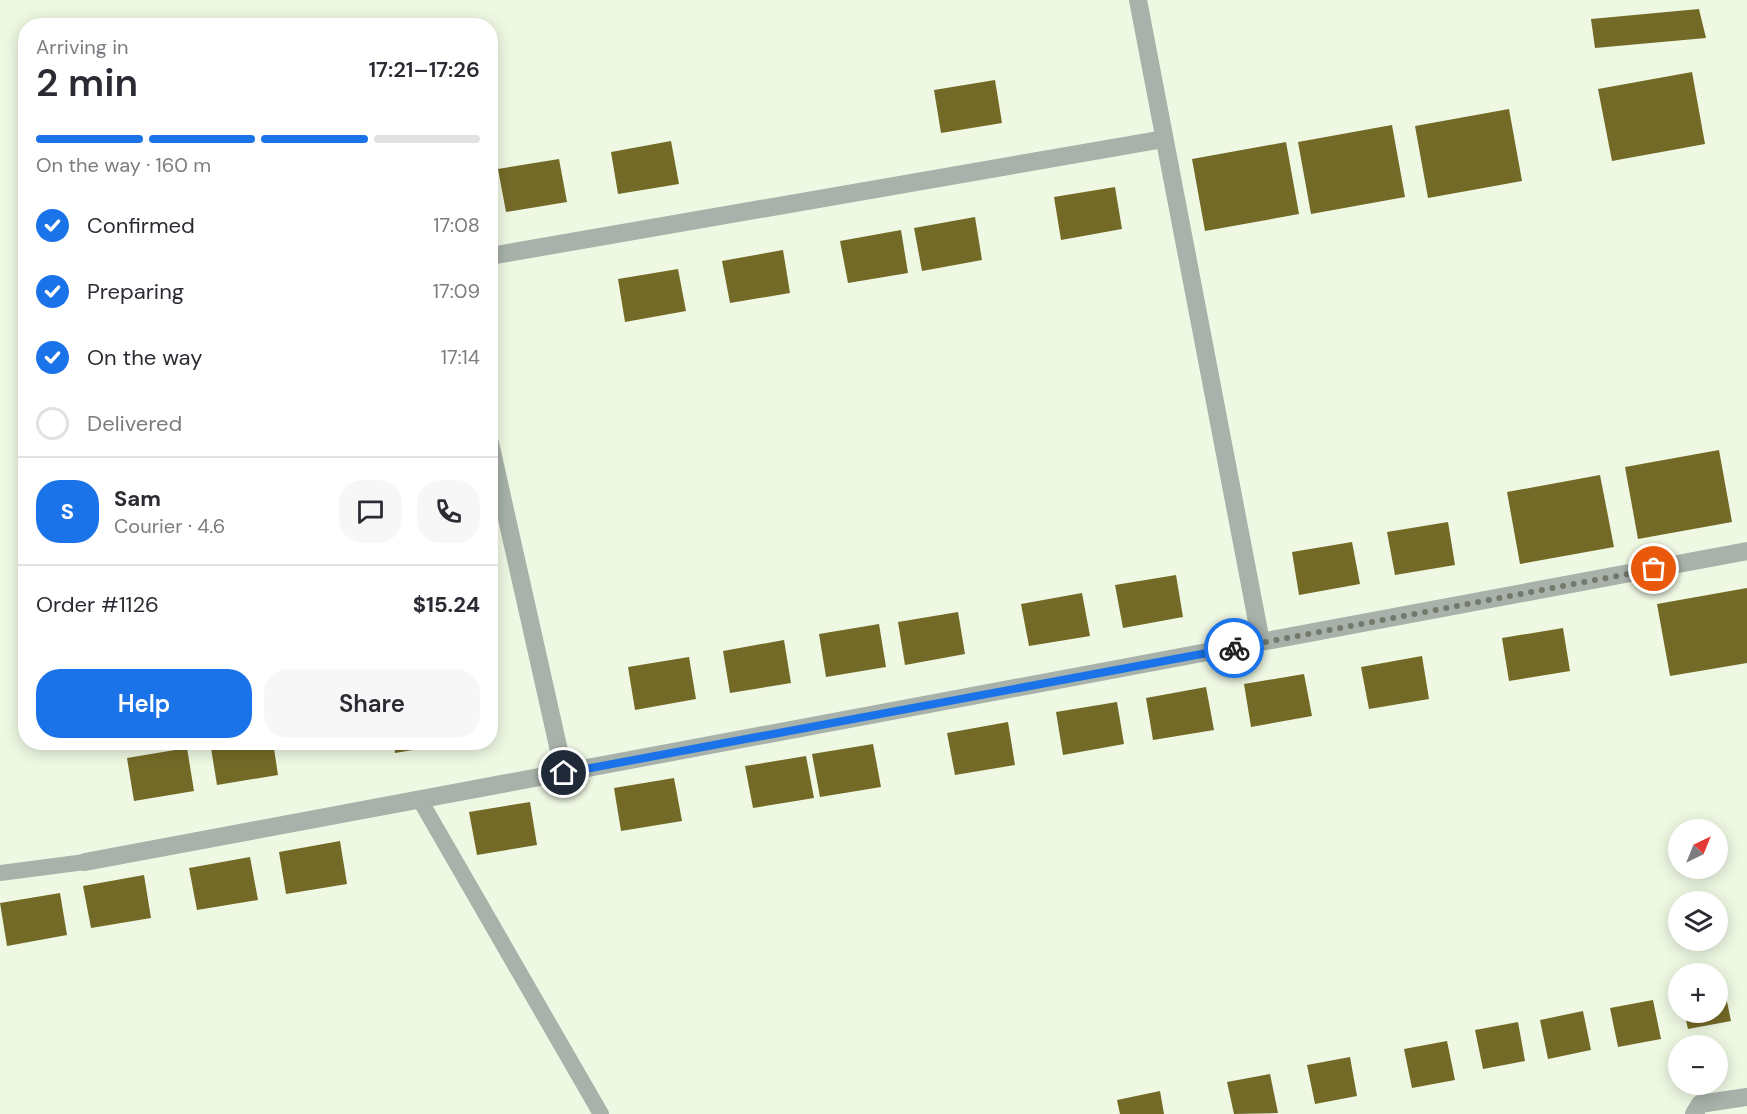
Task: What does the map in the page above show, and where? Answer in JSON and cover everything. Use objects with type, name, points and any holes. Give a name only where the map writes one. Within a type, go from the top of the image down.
[{"type":"street","points":[[1138,0],[1261,642]]},
{"type":"street","points":[[498,255],[1164,139]]},
{"type":"street","points":[[498,479],[564,773]]},
{"type":"street","points":[[85,862],[1747,551]]},
{"type":"street","points":[[1694,1114],[1700,1104],[1747,1097]]},
{"type":"lane","points":[[420,800],[602,1114]]},
{"type":"lane","points":[[0,873],[85,862]]},
{"type":"building","points":[[1699,9],[1706,38],[1595,48],[1591,19]]},
{"type":"building","points":[[1692,72],[1705,144],[1612,161],[1598,89]]},
{"type":"building","points":[[995,80],[1002,123],[941,133],[934,90]]},
{"type":"building","points":[[1509,109],[1522,181],[1428,198],[1415,126]]},
{"type":"building","points":[[1392,125],[1405,197],[1311,214],[1298,142]]},
{"type":"building","points":[[671,141],[679,184],[618,194],[611,152]]},
{"type":"building","points":[[1286,142],[1299,214],[1205,231],[1192,159]]},
{"type":"building","points":[[559,159],[567,202],[506,212],[498,169]]},
{"type":"building","points":[[1115,187],[1122,229],[1061,240],[1054,197]]},
{"type":"building","points":[[975,217],[982,260],[922,271],[914,228]]},
{"type":"building","points":[[901,230],[908,273],[848,283],[840,241]]},
{"type":"building","points":[[783,250],[790,293],[730,303],[722,261]]},
{"type":"building","points":[[678,269],[686,311],[625,322],[618,279]]},
{"type":"building","points":[[1719,450],[1732,522],[1638,539],[1625,467]]},
{"type":"building","points":[[1600,475],[1614,547],[1520,564],[1507,492]]},
{"type":"building","points":[[1448,522],[1455,565],[1395,575],[1387,532]]},
{"type":"building","points":[[1352,542],[1360,584],[1299,595],[1292,552]]},
{"type":"building","points":[[1176,575],[1183,617],[1123,628],[1115,585]]},
{"type":"building","points":[[1747,588],[1747,663],[1670,676],[1657,604]]},
{"type":"building","points":[[1082,593],[1090,636],[1029,646],[1021,604]]},
{"type":"building","points":[[958,612],[965,654],[905,665],[898,622]]},
{"type":"building","points":[[879,624],[886,667],[826,677],[819,634]]},
{"type":"building","points":[[1563,628],[1570,671],[1509,681],[1502,638]]},
{"type":"building","points":[[784,640],[791,683],[730,693],[723,651]]},
{"type":"building","points":[[1422,656],[1429,699],[1369,709],[1361,667]]},
{"type":"building","points":[[689,657],[696,699],[635,710],[628,667]]},
{"type":"building","points":[[1304,674],[1312,716],[1251,727],[1244,684]]},
{"type":"building","points":[[1206,687],[1214,730],[1153,740],[1146,698]]},
{"type":"building","points":[[1117,702],[1124,744],[1063,755],[1056,712]]},
{"type":"building","points":[[1008,722],[1015,765],[955,775],[947,733]]},
{"type":"building","points":[[873,744],[881,787],[820,797],[812,754]]},
{"type":"building","points":[[187,750],[194,791],[134,801],[127,758]]},
{"type":"building","points":[[211,750],[274,750],[278,775],[217,785]]},
{"type":"building","points":[[395,750],[413,750],[395,753]]},
{"type":"building","points":[[806,756],[814,798],[753,808],[745,766]]},
{"type":"building","points":[[674,778],[682,821],[621,831],[614,788]]},
{"type":"building","points":[[530,802],[537,845],[477,855],[469,812]]},
{"type":"building","points":[[340,841],[347,884],[286,894],[279,852]]},
{"type":"building","points":[[250,857],[258,900],[197,910],[189,868]]},
{"type":"building","points":[[144,875],[151,918],[91,928],[83,886]]},
{"type":"building","points":[[60,893],[67,935],[7,946],[0,903]]},
{"type":"building","points":[[1653,1000],[1661,1039],[1618,1047],[1610,1008]]},
{"type":"building","points":[[1728,1006],[1731,1021],[1728,1022]]},
{"type":"building","points":[[1583,1011],[1591,1050],[1548,1059],[1540,1020]]},
{"type":"building","points":[[1518,1022],[1525,1061],[1483,1069],[1475,1030]]},
{"type":"building","points":[[1687,1023],[1720,1023],[1688,1029]]},
{"type":"building","points":[[1447,1041],[1455,1080],[1412,1088],[1404,1049]]},
{"type":"building","points":[[1350,1057],[1357,1096],[1315,1104],[1307,1065]]},
{"type":"building","points":[[1270,1074],[1278,1113],[1234,1114],[1227,1082]]},
{"type":"building","points":[[1160,1091],[1164,1114],[1120,1114],[1117,1100]]},
{"type":"way so far","points":[[1234,648],[1654,569]]},
{"type":"route","points":[[564,773],[1234,648]]}]
